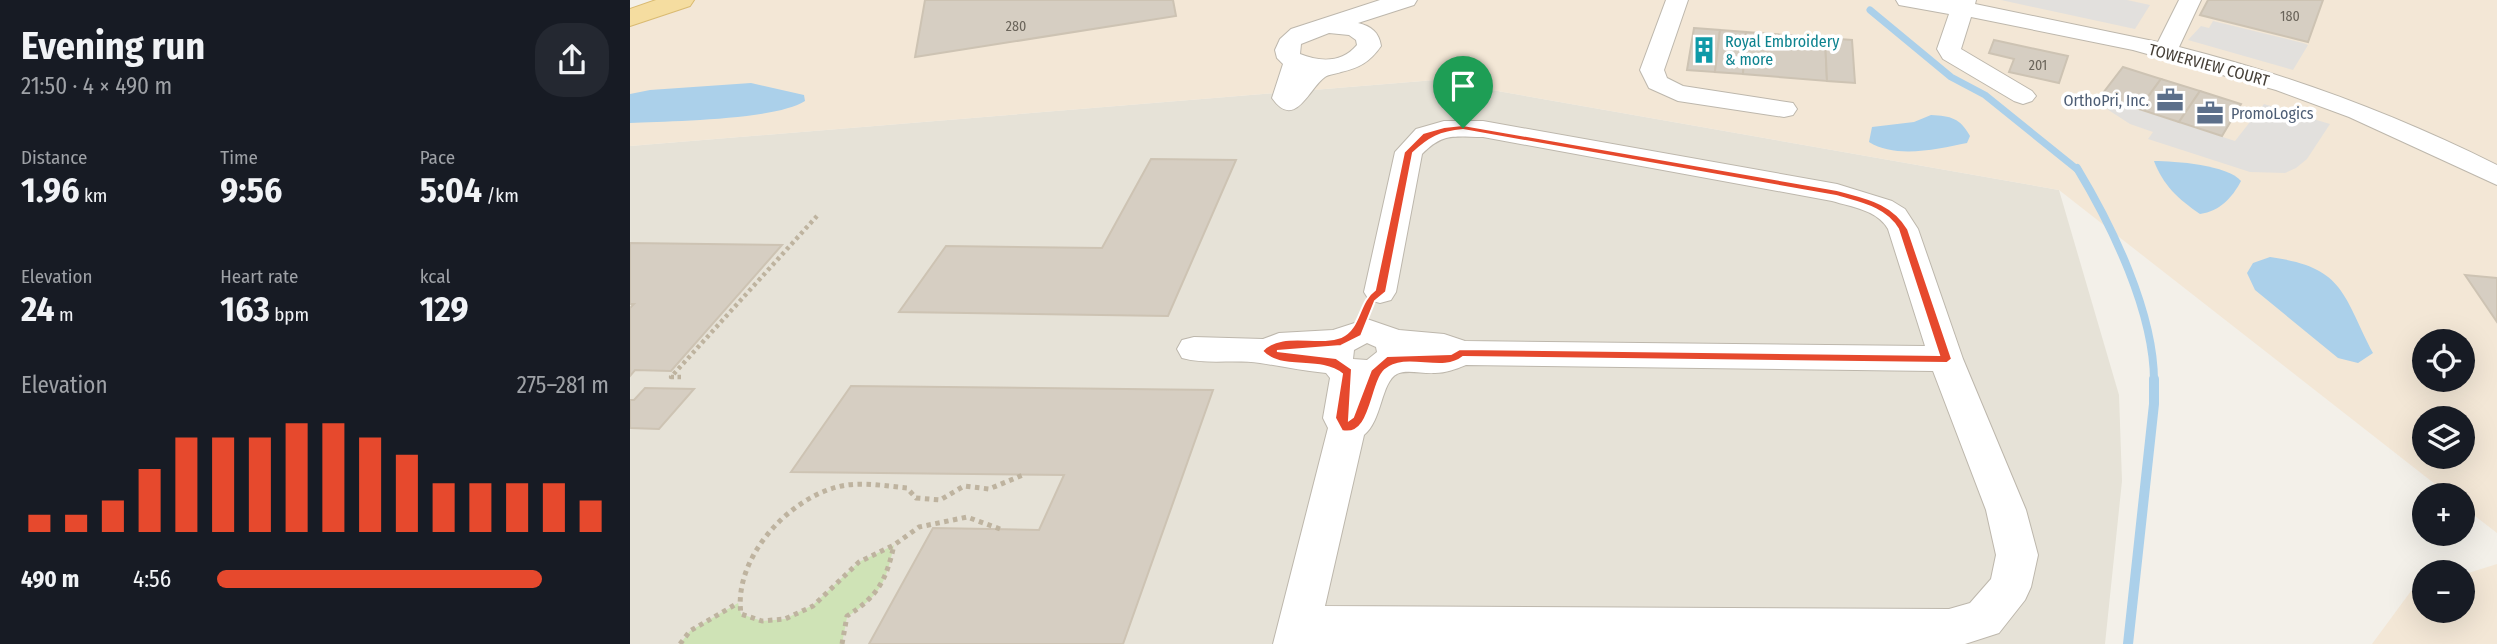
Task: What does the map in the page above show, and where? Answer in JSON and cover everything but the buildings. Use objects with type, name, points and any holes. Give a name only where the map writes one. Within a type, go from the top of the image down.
[{"type":"main road","points":[[630,18],[681,0]]},
{"type":"street","points":[[1409,0],[1382,21],[1370,38],[1368,52],[1361,58],[1343,65],[1321,68],[1296,63],[1289,58],[1286,51],[1288,44],[1304,32],[1409,0]]},
{"type":"street","points":[[1677,0],[1652,70],[1654,80],[1662,88],[1678,93],[1784,109]]},
{"type":"street","name":"TOWERVIEW COURT","points":[[1907,0],[1963,4],[2245,74],[2372,115],[2440,145],[2497,176]]},
{"type":"street","points":[[2165,52],[2190,0]]},
{"type":"street","points":[[1963,4],[1949,48],[1952,54],[2023,96]]},
{"type":"street","points":[[1329,26],[1354,29],[1370,38]]},
{"type":"street","points":[[1289,102],[1285,98],[1296,63]]},
{"type":"street","points":[[1279,128],[1289,102],[1297,97],[1308,78],[1321,68]]},
{"type":"street","points":[[1444,129],[1483,129],[1837,193],[1882,207],[1895,216],[1903,229],[1947,359],[2006,510],[2017,555],[2010,587],[1984,619],[1949,629],[1298,635],[1347,428],[1342,418],[1366,352],[1385,300],[1380,292],[1409,152],[1426,135],[1444,129]]},
{"type":"street","points":[[1194,349],[1268,351],[1279,345],[1366,352],[1405,345],[1453,348],[1460,353],[1947,359]]},
{"type":"path","points":[[681,377],[671,377],[817,216]]},
{"type":"path","points":[[1000,529],[967,517],[919,527],[894,545],[859,562],[813,606],[785,619],[762,621],[741,614],[737,603],[739,586],[769,537],[794,507],[839,486],[907,488],[916,498],[940,500],[964,486],[989,489],[1023,475]]},
{"type":"path","points":[[842,644],[847,617],[871,601],[887,575],[894,545]]},
{"type":"path","points":[[680,644],[690,631],[737,603]]},
{"type":"shaded area","points":[[658,0],[2497,0],[2497,533],[2475,516],[2475,483],[2434,483],[2416,469],[2475,469],[2475,406],[2412,406],[2412,466],[2059,190],[1435,80],[630,146],[630,9]]},
{"type":"shaded area","points":[[2001,0],[2127,0],[2150,5],[2135,29]]},
{"type":"shaded area","points":[[2213,21],[2308,45],[2293,70],[2188,40],[2201,26],[2209,28]]},
{"type":"shaded area","points":[[1435,80],[2059,190],[2119,395],[2122,481],[2105,644],[630,644],[630,146]]},
{"type":"shaded area","points":[[2100,97],[2235,141],[2264,104],[2330,124],[2307,159],[2296,168],[2285,173],[2250,172],[2148,139],[2153,132],[2130,124],[2093,100]]},
{"type":"shaded area","points":[[2497,564],[2497,644],[2372,644],[2412,591],[2412,623],[2475,623],[2475,571]]},
{"type":"green space","points":[[894,545],[888,570],[880,587],[867,602],[847,617],[842,644],[680,644],[690,631],[738,603],[741,614],[762,621],[785,619],[813,605],[859,562]]},
{"type":"water","points":[[751,83],[804,95],[805,101],[791,107],[747,116],[630,123],[630,94],[650,90]]},
{"type":"water","points":[[1931,115],[1949,117],[1959,122],[1970,136],[1967,143],[1930,150],[1904,151],[1880,147],[1869,142],[1872,127],[1914,122]]},
{"type":"water","points":[[2154,161],[2213,168],[2225,171],[2241,181],[2225,203],[2200,214],[2172,191]]},
{"type":"water","points":[[2270,257],[2313,268],[2338,286],[2373,353],[2358,363],[2338,358],[2255,290],[2247,273],[2253,263]]},
{"type":"waterway","points":[[1870,10],[1951,77],[1985,95],[2078,170]]},
{"type":"waterway","points":[[2077,168],[2104,216],[2129,270],[2147,327],[2154,381]]},
{"type":"waterway","points":[[2128,644],[2154,404],[2154,381]]},
{"type":"place","name":"Royal Embroidery & more","points":[[1704,50]]},
{"type":"place","name":"OrthoPri, Inc.","points":[[2170,100]]},
{"type":"place","name":"PromoLogics","points":[[2210,113]]},
{"type":"route","points":[[1463,128],[1483,129],[1837,193],[1882,207],[1895,216],[1903,229],[1947,359],[1460,353],[1454,358],[1391,359],[1386,366],[1377,370],[1358,420],[1347,428],[1342,418],[1348,372],[1336,362],[1275,355],[1268,351],[1279,345],[1341,342],[1357,333],[1370,299],[1380,292],[1409,152],[1415,143],[1426,135],[1444,129],[1463,128]]}]
